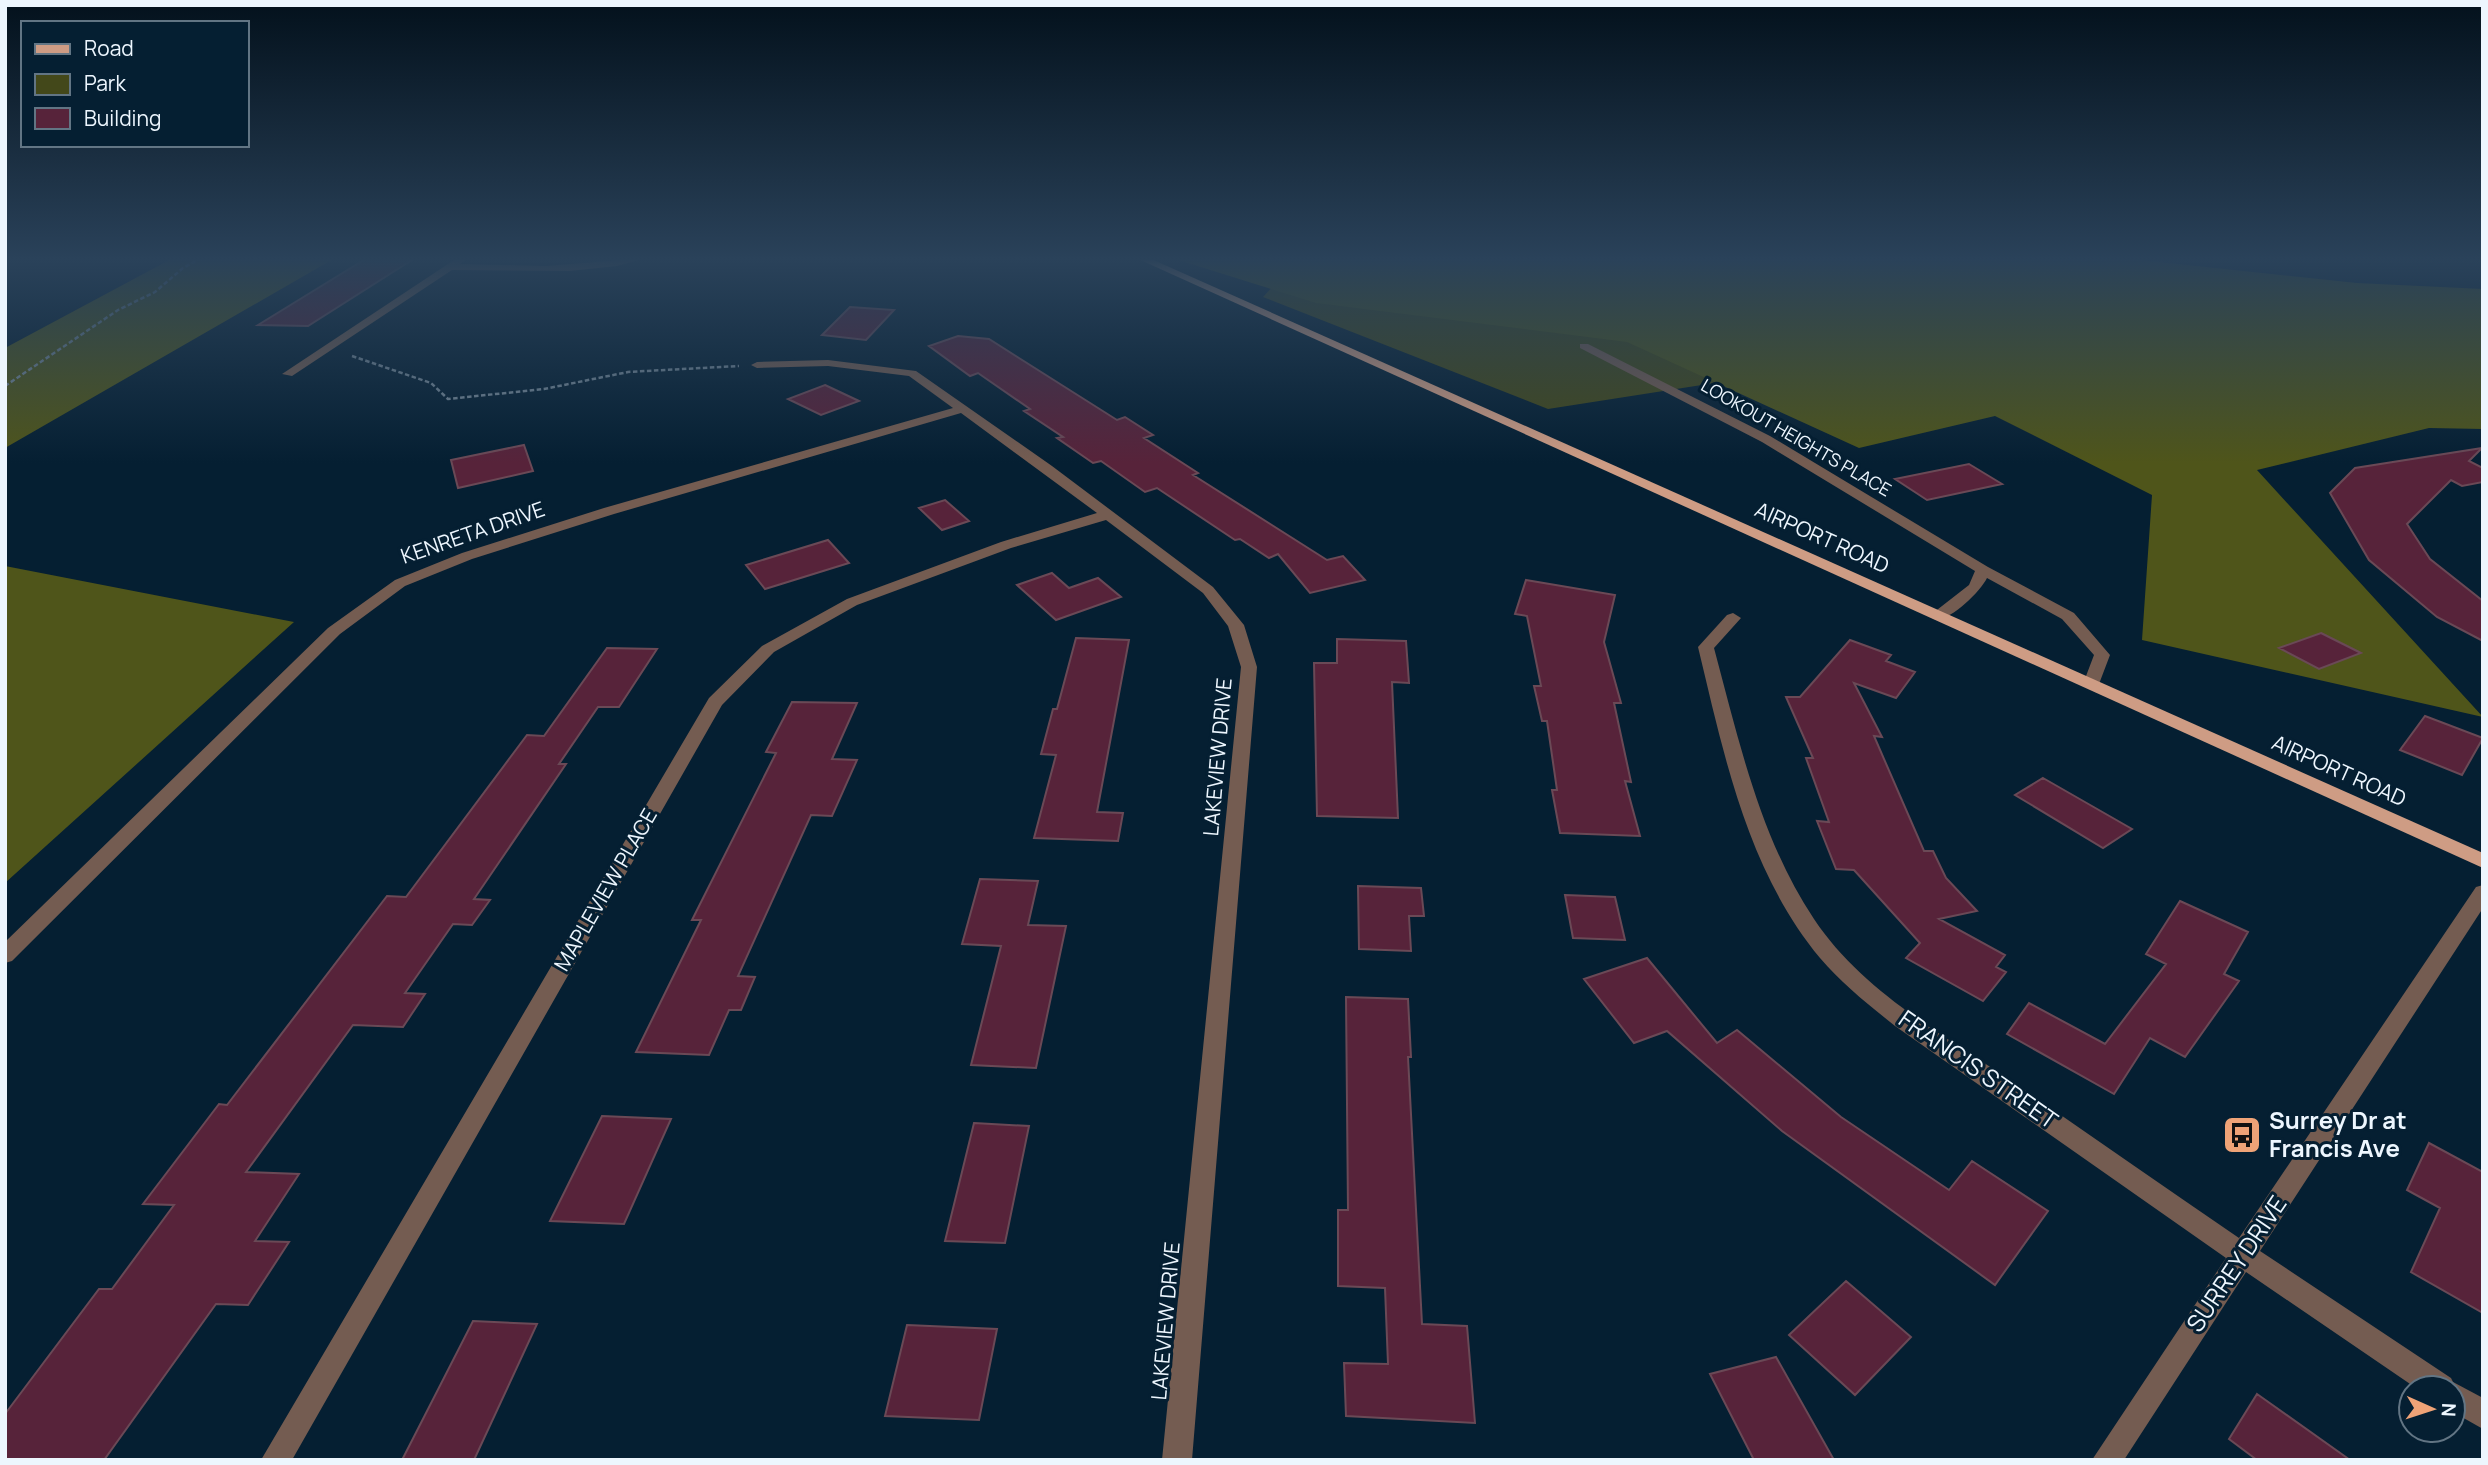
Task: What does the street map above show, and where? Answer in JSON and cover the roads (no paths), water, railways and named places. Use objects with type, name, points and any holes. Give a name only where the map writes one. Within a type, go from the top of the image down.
[{"type":"main road","name":"AIRPORT ROAD","points":[[1293,326],[2483,861]]},
{"type":"street","points":[[288,374],[360,326]]},
{"type":"street","name":"LOOKOUT HEIGHTS PLACE","points":[[1584,346],[1766,439],[1983,570],[2067,616],[2102,655],[2091,684]]},
{"type":"street","name":"LAKEVIEW DRIVE","points":[[757,365],[828,363],[912,373],[1208,590],[1236,625],[1249,667],[1177,1460]]},
{"type":"street","name":"KENRETA DRIVE","points":[[5,955],[334,631],[400,583],[467,556],[609,511],[962,409]]},
{"type":"street","name":"MAPLEVIEW PLACE","points":[[276,1460],[715,702],[768,649],[852,602],[1006,545],[1107,515]]},
{"type":"street","points":[[1939,616],[1975,587],[1983,570]]},
{"type":"street","name":"FRANCIS STREET","points":[[1733,618],[1706,647],[1742,787],[1769,862],[1809,929],[1861,988],[2241,1257],[2420,1374]]},
{"type":"street","name":"SURREY DRIVE","points":[[2107,1460],[2483,892]]},
{"type":"street","points":[[2467,1405],[2483,1415]]},
{"type":"place","name":"Surrey Dr at Francis Ave","points":[[2242,1135]]}]
